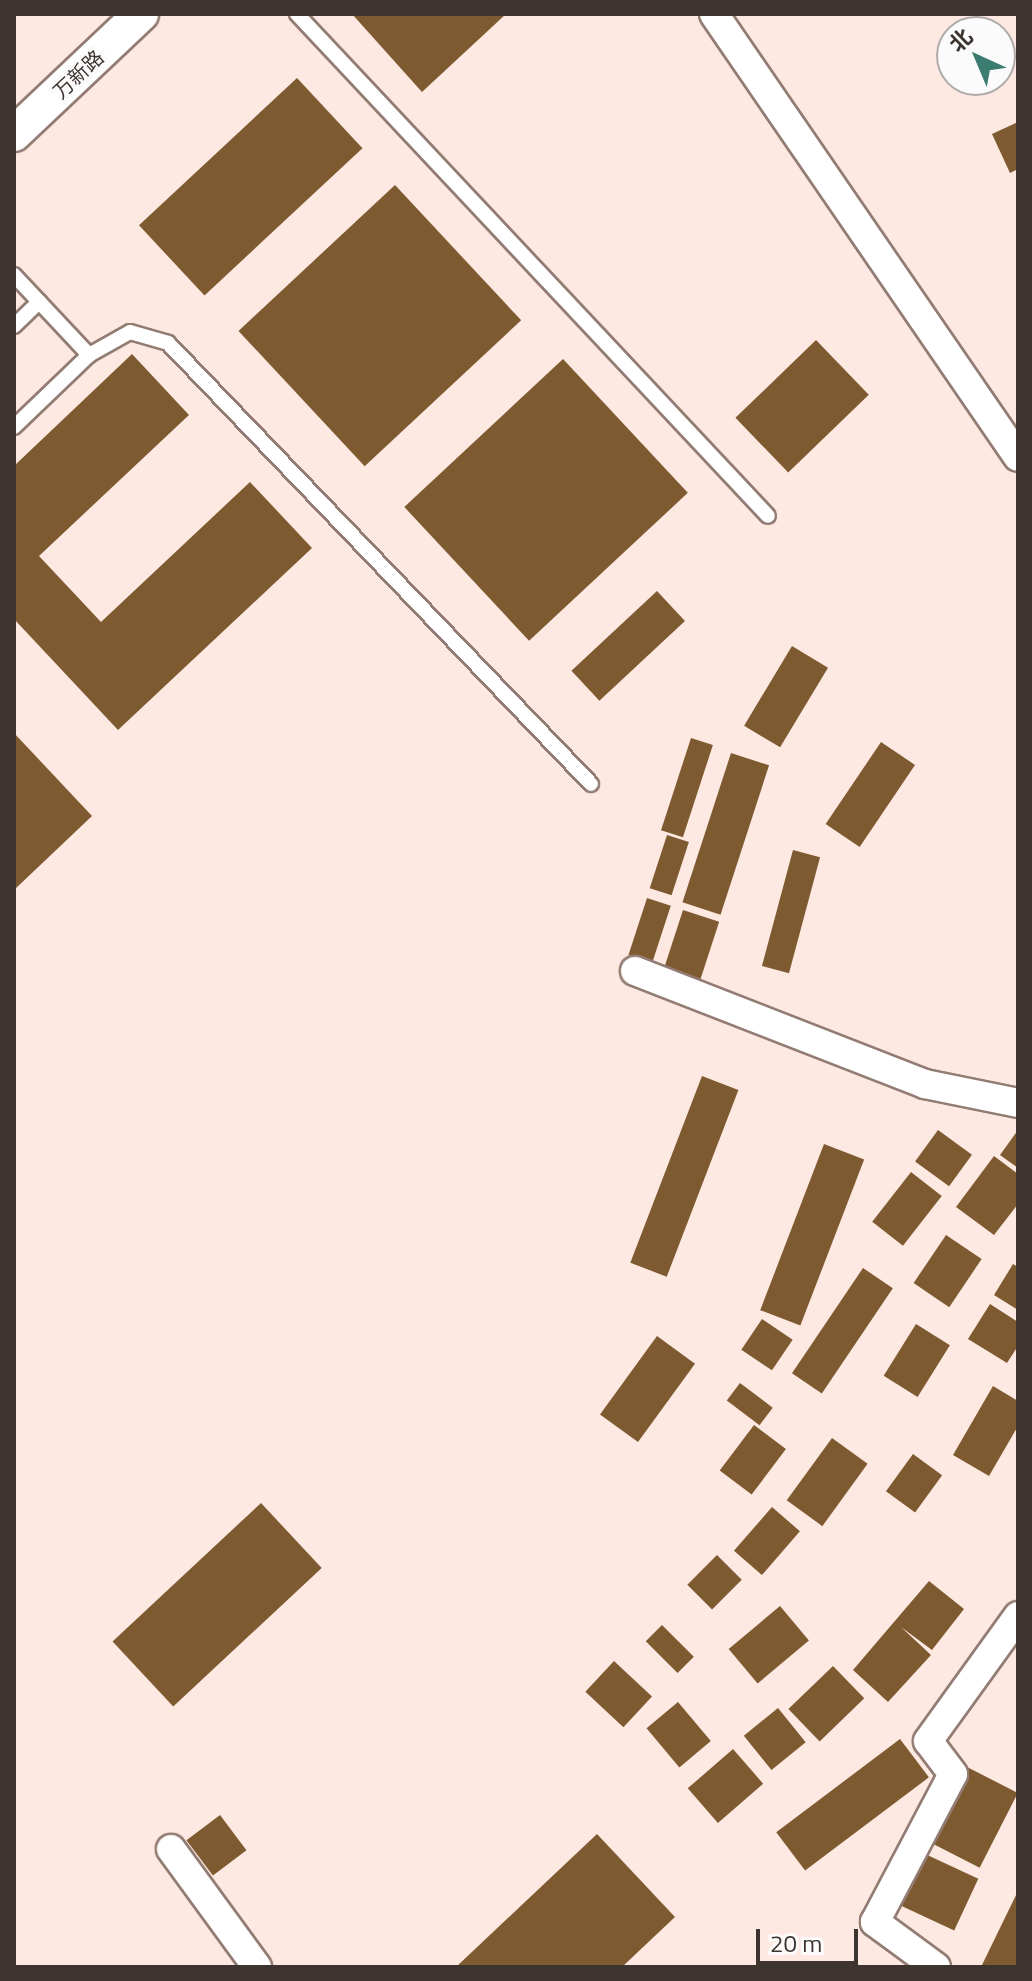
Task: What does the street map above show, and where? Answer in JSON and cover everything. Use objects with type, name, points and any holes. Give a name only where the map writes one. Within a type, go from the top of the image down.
[{"type":"street","name":"万新路","points":[[14,134],[141,14]]},
{"type":"street","points":[[714,14],[1018,457]]},
{"type":"street","points":[[635,971],[925,1084],[1018,1103]]},
{"type":"street","points":[[936,1967],[875,1922],[953,1774],[928,1741],[1018,1616]]},
{"type":"street","points":[[171,1849],[257,1967]]},
{"type":"lane","points":[[297,14],[768,516]]},
{"type":"lane","points":[[14,275],[89,355]]},
{"type":"lane","points":[[14,326],[39,302]]},
{"type":"lane","points":[[14,427],[89,355],[130,332],[168,343],[591,784]]},
{"type":"building","points":[[352,14],[506,14],[422,92]]},
{"type":"building","points":[[297,78],[362,148],[204,296],[139,225]]},
{"type":"building","points":[[1018,122],[1018,169],[1010,173],[992,134]]},
{"type":"building","points":[[395,185],[521,320],[365,466],[238,331]]},
{"type":"building","points":[[816,340],[869,395],[788,472],[735,418]]},
{"type":"building","points":[[132,354],[189,415],[39,556],[101,622],[250,482],[312,548],[118,730],[14,619],[14,466]]},
{"type":"building","points":[[563,359],[688,493],[529,641],[404,507]]},
{"type":"building","points":[[657,591],[685,621],[599,701],[571,671]]},
{"type":"building","points":[[792,646],[828,668],[780,747],[744,726]]},
{"type":"building","points":[[14,733],[92,816],[14,890]]},
{"type":"building","points":[[691,738],[713,745],[683,837],[661,830]]},
{"type":"building","points":[[881,742],[915,765],[860,847],[826,824]]},
{"type":"building","points":[[731,753],[769,765],[721,915],[682,902]]},
{"type":"building","points":[[667,835],[689,842],[672,895],[650,888]]},
{"type":"building","points":[[793,850],[820,857],[789,973],[762,966]]},
{"type":"building","points":[[647,898],[671,906],[652,963],[628,955]]},
{"type":"building","points":[[683,910],[719,922],[700,981],[664,969]]},
{"type":"building","points":[[702,1076],[738,1090],[667,1277],[630,1263]]},
{"type":"building","points":[[938,1130],[972,1155],[949,1186],[915,1162]]},
{"type":"building","points":[[1018,1130],[1018,1168],[1000,1155]]},
{"type":"building","points":[[824,1144],[864,1159],[800,1326],[760,1310]]},
{"type":"building","points":[[994,1156],[1018,1174],[1018,1204],[994,1235],[956,1207]]},
{"type":"building","points":[[911,1172],[942,1196],[903,1246],[872,1222]]},
{"type":"building","points":[[946,1235],[982,1259],[949,1307],[914,1283]]},
{"type":"building","points":[[1013,1264],[1018,1267],[1018,1310],[994,1295]]},
{"type":"building","points":[[863,1268],[893,1288],[822,1393],[792,1373]]},
{"type":"building","points":[[990,1304],[1018,1322],[1018,1346],[1007,1363],[968,1339]]},
{"type":"building","points":[[762,1319],[793,1340],[772,1370],[741,1350]]},
{"type":"building","points":[[916,1324],[950,1345],[918,1397],[884,1376]]},
{"type":"building","points":[[657,1336],[695,1364],[638,1442],[600,1414]]},
{"type":"building","points":[[740,1383],[773,1408],[760,1425],[727,1401]]},
{"type":"building","points":[[993,1386],[1018,1401],[1018,1426],[989,1476],[953,1455]]},
{"type":"building","points":[[754,1425],[786,1449],[752,1495],[720,1471]]},
{"type":"building","points":[[832,1438],[868,1464],[822,1526],[787,1500]]},
{"type":"building","points":[[913,1454],[942,1475],[915,1512],[886,1491]]},
{"type":"building","points":[[261,1503],[322,1568],[173,1707],[113,1641]]},
{"type":"building","points":[[772,1507],[800,1531],[762,1575],[734,1551]]},
{"type":"building","points":[[717,1555],[742,1580],[712,1609],[687,1585]]},
{"type":"building","points":[[929,1581],[964,1609],[932,1650],[901,1627],[931,1655],[888,1702],[853,1670]]},
{"type":"building","points":[[780,1606],[809,1640],[758,1684],[729,1649]]},
{"type":"building","points":[[662,1625],[694,1657],[678,1673],[646,1641]]},
{"type":"building","points":[[614,1661],[652,1696],[623,1727],[585,1692]]},
{"type":"building","points":[[833,1666],[864,1698],[820,1741],[788,1709]]},
{"type":"building","points":[[678,1702],[711,1741],[679,1767],[647,1728]]},
{"type":"building","points":[[778,1708],[806,1742],[771,1770],[744,1736]]},
{"type":"building","points":[[900,1739],[929,1777],[805,1871],[776,1832]]},
{"type":"building","points":[[733,1749],[763,1784],[718,1823],[688,1788]]},
{"type":"building","points":[[967,1767],[1018,1793],[980,1868],[929,1842]]},
{"type":"building","points":[[220,1815],[246,1850],[213,1875],[186,1840]]},
{"type":"building","points":[[597,1834],[675,1917],[622,1967],[456,1967]]},
{"type":"building","points":[[923,1853],[978,1879],[954,1930],[899,1905]]},
{"type":"building","points":[[1018,1891],[1018,1967],[981,1967]]}]
